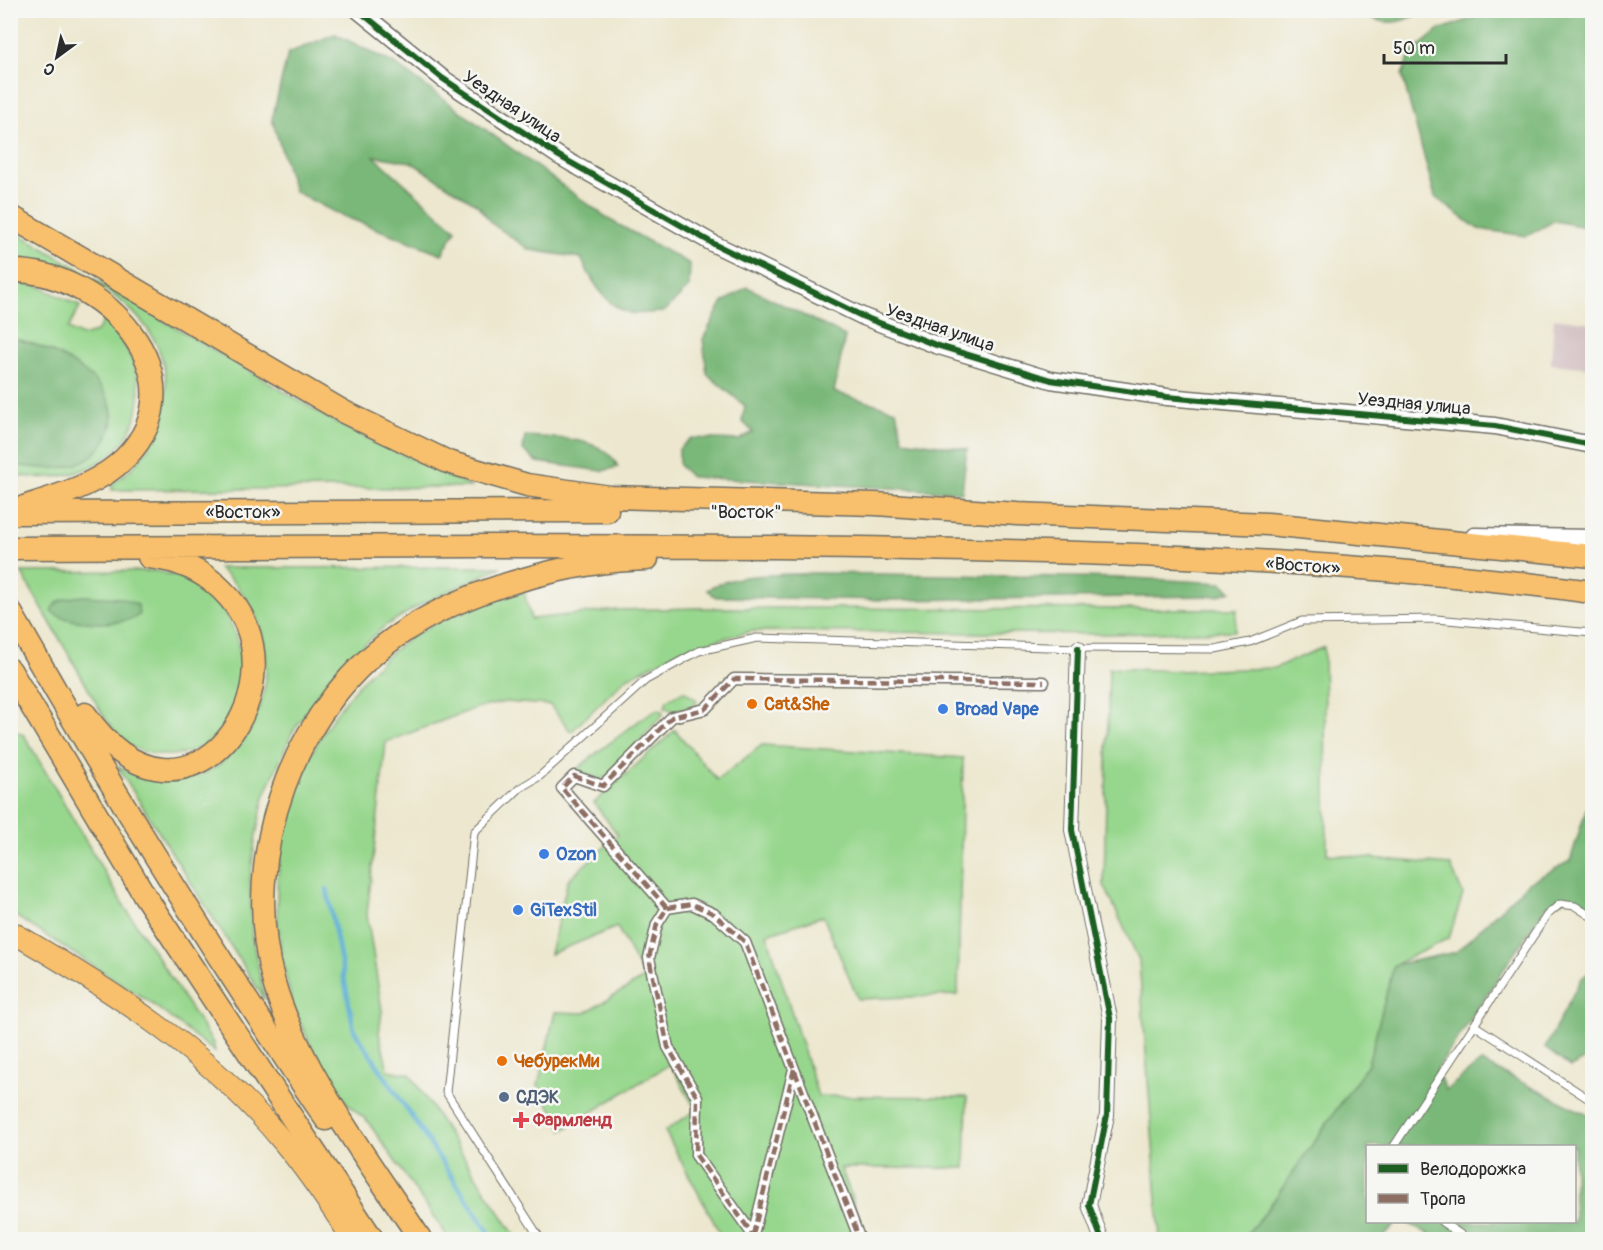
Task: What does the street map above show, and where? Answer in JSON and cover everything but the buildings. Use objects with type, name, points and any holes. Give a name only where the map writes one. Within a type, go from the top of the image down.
[{"type":"highway","points":[[10,216],[344,412],[429,455],[481,473],[527,485],[586,496],[876,504],[1017,514],[1268,524],[1593,556]]},
{"type":"highway","points":[[10,271],[47,276],[86,294],[123,320],[141,345],[151,376],[151,407],[147,422],[133,448],[105,474],[69,491],[10,512]]},
{"type":"highway","name":"\"Восток\"","points":[[475,510],[1017,514]]},
{"type":"highway","name":"«Восток»","points":[[10,512],[475,510]]},
{"type":"highway","points":[[10,548],[491,545],[1013,549]]},
{"type":"highway","points":[[10,610],[94,728],[117,752],[130,761],[155,769],[175,769],[196,763],[218,748],[242,716],[251,692],[254,669],[252,644],[236,605],[216,584],[176,562],[152,557],[40,548]]},
{"type":"highway","points":[[421,1239],[355,1138],[297,1042],[281,1008],[267,954],[263,886],[273,824],[289,774],[308,735],[334,697],[387,643],[428,617],[473,598],[559,571],[631,560],[856,556],[1013,549]]},
{"type":"highway","name":"«Восток»","points":[[1013,549],[1397,572],[1593,592]]},
{"type":"highway","points":[[10,610],[78,729],[213,948],[407,1239]]},
{"type":"highway","points":[[10,670],[145,896],[373,1239]]},
{"type":"main road","points":[[10,931],[82,972],[127,1003],[181,1043],[221,1078],[283,1141],[353,1239]]},
{"type":"street","name":"Уездная улица","points":[[358,10],[442,78],[559,156],[714,244],[864,317],[936,345],[1051,380],[1144,394],[1495,426],[1593,445]]},
{"type":"street","points":[[1540,433],[1593,433]]},
{"type":"street","points":[[1436,539],[1488,535],[1593,538]]},
{"type":"street","points":[[1078,648],[1072,830],[1110,1018],[1107,1115],[1089,1205],[1102,1239]]},
{"type":"street","points":[[667,908],[562,788],[574,776],[603,786],[672,717],[705,709],[734,679],[1044,682]]},
{"type":"street","points":[[753,1237],[696,1155],[698,1097],[668,1047],[649,958],[657,924],[667,908],[692,904],[714,914],[745,942],[860,1239]]},
{"type":"street","points":[[753,1237],[794,1070]]},
{"type":"lane","points":[[541,1239],[446,1092],[474,832],[520,788],[540,776],[646,680],[699,651],[757,638],[1078,648],[1215,649],[1251,642],[1302,621],[1436,619],[1593,633]]},
{"type":"lane","points":[[1395,1145],[1547,915],[1560,904],[1575,906],[1593,917]]},
{"type":"lane","points":[[1474,1025],[1593,1101]]},
{"type":"lane","points":[[1445,1223],[1469,1239]]},
{"type":"shaded area","points":[[1554,318],[1592,323],[1592,368],[1551,364]]},
{"type":"green space","points":[[1496,10],[1592,11],[1592,228],[1554,221],[1527,236],[1478,229],[1435,197],[1402,75],[1411,53],[1439,30]]},
{"type":"green space","points":[[1357,11],[1424,11],[1406,19],[1383,22]]},
{"type":"green space","points":[[335,34],[395,64],[610,220],[690,264],[689,287],[664,312],[634,314],[621,310],[600,291],[581,258],[530,250],[491,223],[479,206],[411,162],[374,156],[456,230],[442,254],[338,214],[294,191],[272,119],[288,53]]},
{"type":"green space","points":[[11,229],[87,274],[85,278],[44,262],[11,257]]},
{"type":"green space","points":[[94,279],[342,426],[472,487],[112,490],[112,484],[129,471],[143,455],[154,437],[162,417],[166,396],[165,375],[161,354],[151,334],[139,318],[110,293],[93,282]]},
{"type":"green space","points":[[11,282],[36,285],[80,306],[68,329],[82,336],[96,332],[104,321],[121,340],[132,360],[138,382],[138,403],[133,424],[123,442],[106,458],[83,470],[56,477],[11,475],[10,465],[52,468],[91,452],[109,434],[112,414],[104,394],[87,375],[64,359],[38,346],[11,338]]},
{"type":"green space","points":[[747,287],[845,336],[834,392],[896,410],[903,440],[967,449],[962,492],[691,477],[679,465],[679,449],[691,438],[739,440],[753,432],[742,421],[745,406],[707,374],[703,339],[722,303]]},
{"type":"green space","points":[[10,338],[27,342],[65,358],[98,384],[108,399],[112,416],[108,435],[102,446],[88,459],[56,468],[11,465]]},
{"type":"green space","points":[[525,436],[591,444],[612,457],[618,467],[602,471],[537,462],[523,450]]},
{"type":"green space","points":[[501,567],[425,602],[385,626],[332,674],[292,733],[264,797],[250,880],[252,939],[265,1000],[117,766],[160,780],[198,776],[230,755],[253,724],[265,685],[264,644],[249,603],[218,568]]},
{"type":"green space","points":[[156,571],[195,585],[222,610],[237,640],[241,673],[235,705],[219,731],[195,749],[163,755],[132,747],[114,730],[101,712],[21,572]]},
{"type":"green space","points":[[815,573],[1131,578],[1222,583],[1231,591],[1217,596],[890,600],[716,597],[707,590],[745,577]]},
{"type":"green space","points":[[524,591],[531,619],[618,610],[697,608],[1237,609],[1235,631],[1108,634],[752,631],[686,648],[625,679],[571,732],[550,705],[505,702],[476,708],[386,742],[367,914],[382,1011],[379,1033],[388,1070],[410,1074],[517,1239],[449,1239],[366,1119],[344,1099],[317,1058],[297,1015],[284,971],[278,926],[277,885],[290,807],[321,736],[344,703],[370,673],[413,636],[459,613]]},
{"type":"green space","points":[[83,596],[121,598],[138,605],[139,615],[121,621],[95,623],[58,616],[51,611],[60,601]]},
{"type":"green space","points":[[1324,647],[1327,854],[1450,865],[1463,894],[1449,938],[1394,965],[1368,1064],[1265,1213],[1242,1239],[1160,1239],[1139,960],[1104,885],[1109,668],[1177,671],[1275,668]]},
{"type":"green space","points":[[684,691],[697,700],[695,705],[675,712],[665,707],[667,700]]},
{"type":"green space","points":[[658,709],[663,712],[662,716],[606,778],[600,780],[576,771],[638,721]]},
{"type":"green space","points":[[675,730],[717,780],[762,745],[963,758],[958,995],[858,999],[823,916],[767,934],[818,1096],[967,1097],[965,1168],[841,1168],[867,1239],[723,1239],[665,1131],[696,1110],[670,1064],[563,1130],[538,1085],[555,1012],[585,1013],[644,978],[617,927],[550,954],[568,880],[618,835],[594,803]]},
{"type":"green space","points":[[15,731],[24,735],[121,901],[213,1043],[215,1052],[147,1000],[11,913],[10,732]]},
{"type":"green space","points":[[1592,791],[1592,908],[1573,898],[1546,906],[1436,1071],[1446,1090],[1481,1062],[1592,1117],[1592,1239],[1438,1239],[1408,1223],[1576,1223],[1576,1145],[1366,1145],[1366,1223],[1396,1223],[1380,1239],[1242,1240],[1265,1213],[1368,1064],[1394,965],[1456,952],[1528,883],[1570,861]]},
{"type":"green space","points":[[1592,970],[1592,1056],[1570,1067],[1545,1048],[1581,979]]},
{"type":"waterway","points":[[327,889],[354,1030],[494,1240]]},
{"type":"marked path","points":[[667,908],[562,788],[574,776],[603,786],[672,717],[705,709],[734,679],[1044,682]]},
{"type":"marked path","points":[[752,1240],[753,1235],[696,1155],[697,1097],[668,1047],[649,958],[657,924],[667,908],[692,904],[714,914],[745,942],[860,1240]]},
{"type":"marked path","points":[[753,1235],[794,1069]]},
{"type":"cycle path","points":[[358,10],[442,78],[559,156],[714,244],[864,317],[936,345],[1051,380],[1167,397],[1495,426],[1592,445]]},
{"type":"cycle path","points":[[1078,648],[1072,830],[1110,1018],[1107,1115],[1089,1205],[1102,1240]]},
{"type":"place","name":"Cat&She","points":[[752,704]]},
{"type":"place","name":"Broad Vape","points":[[943,709]]},
{"type":"place","name":"Ozon","points":[[544,854]]},
{"type":"place","name":"GiTexStil","points":[[518,910]]},
{"type":"place","name":"ЧебурекМи","points":[[502,1061]]},
{"type":"place","name":"СДЭК","points":[[504,1097]]},
{"type":"place","name":"Фармленд","points":[[521,1120]]}]
